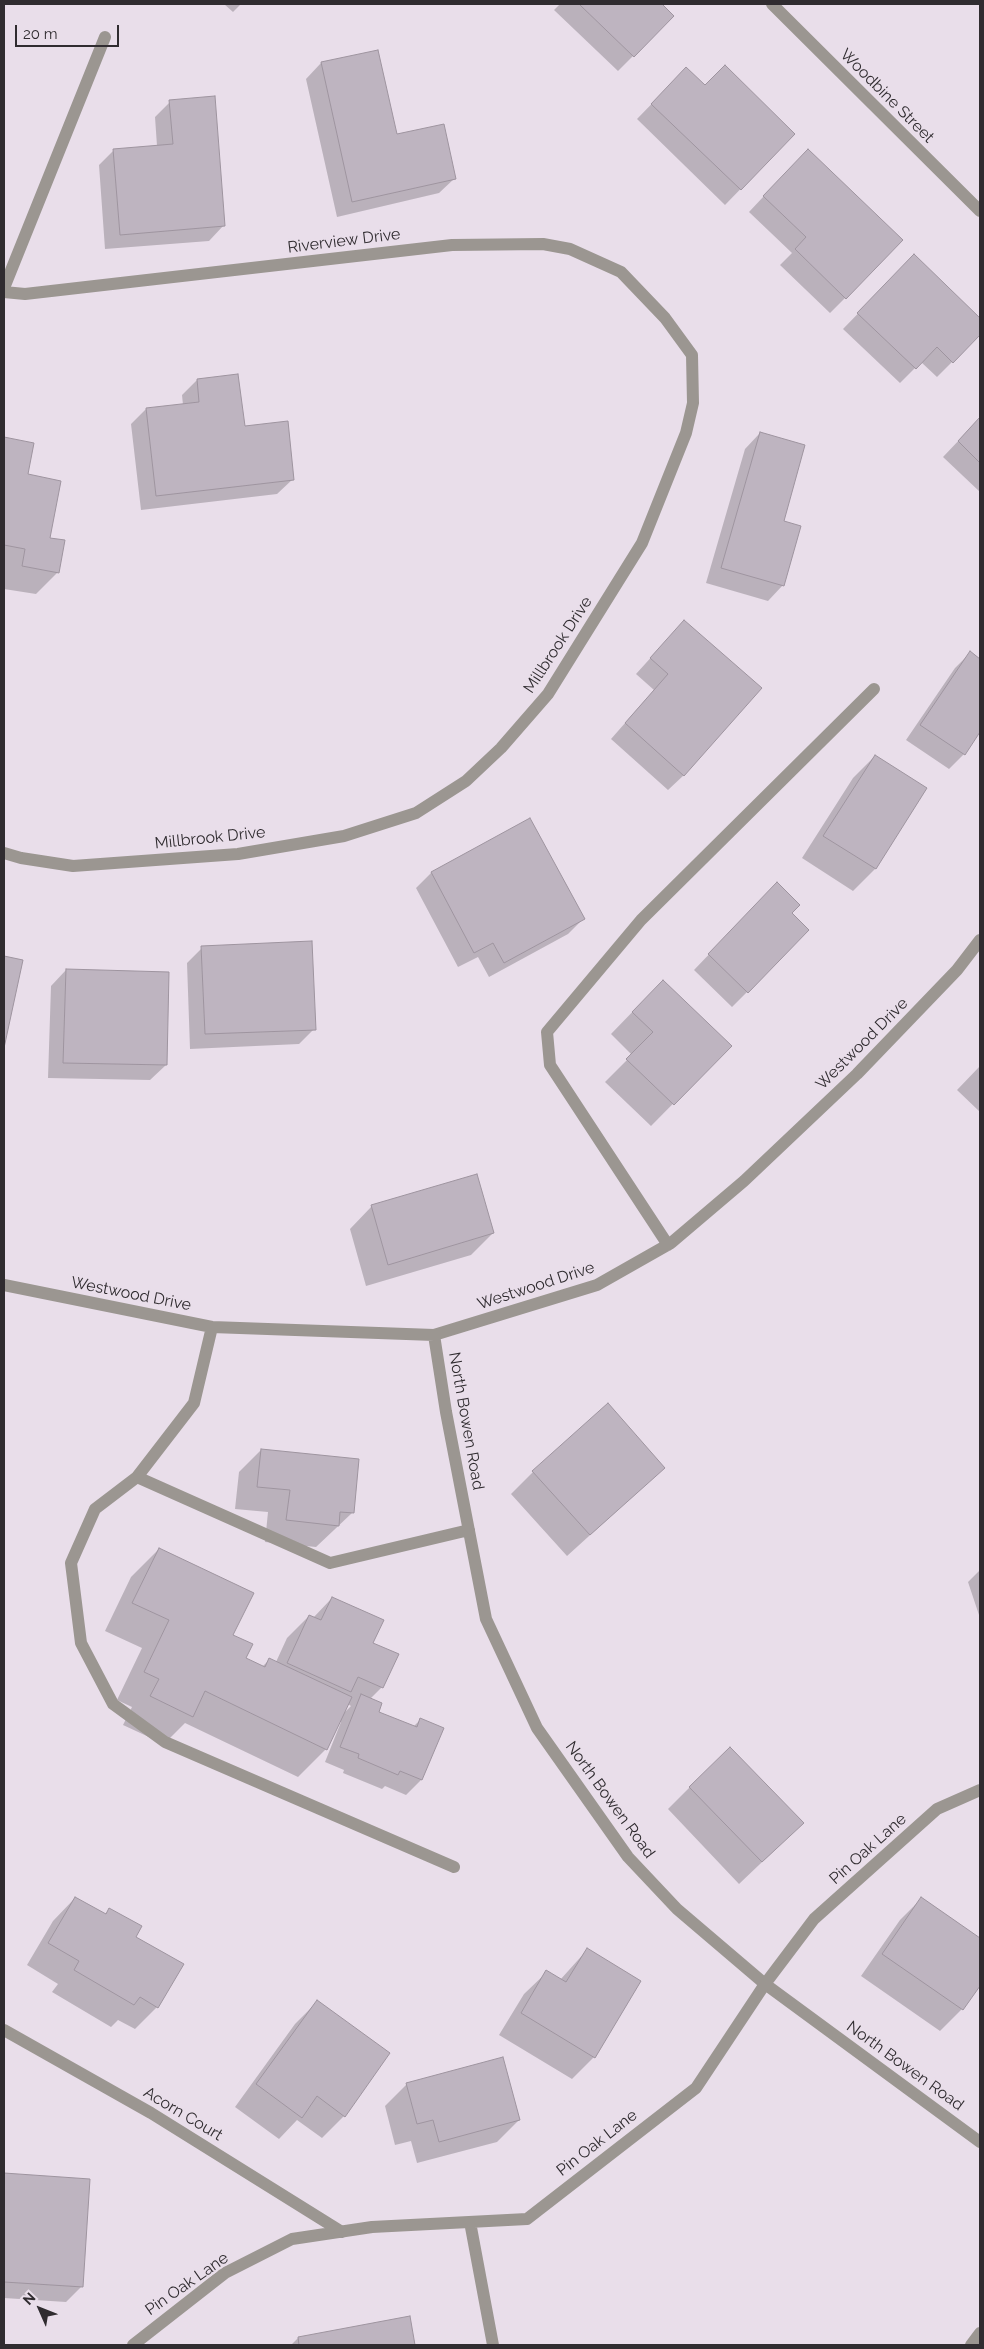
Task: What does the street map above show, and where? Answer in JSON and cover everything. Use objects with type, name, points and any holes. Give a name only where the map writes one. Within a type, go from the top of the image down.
[{"type":"street","name":"Woodbine Street","points":[[772,4],[980,211]]},
{"type":"street","name":"Riverview Drive","points":[[105,37],[4,290],[25,294],[452,245],[543,244],[570,249],[620,272],[665,318]]},
{"type":"street","name":"Millbrook Drive","points":[[4,852],[22,858],[73,866],[238,854],[344,836],[416,813],[466,781],[501,748],[548,694],[642,543],[686,434],[693,403],[692,355],[665,318]]},
{"type":"street","points":[[668,1245],[550,1065],[547,1032],[641,920],[874,689]]},
{"type":"street","name":"Westwood Drive","points":[[4,1285],[212,1327],[434,1335],[596,1285],[668,1245],[744,1181],[857,1074],[957,970],[980,940]]},
{"type":"street","points":[[212,1327],[194,1403],[137,1477],[95,1509],[71,1563],[81,1643],[113,1704],[165,1742],[454,1867]]},
{"type":"street","name":"North Bowen Road","points":[[434,1335],[486,1619],[537,1728],[628,1857],[677,1909],[765,1984],[980,2142]]},
{"type":"street","points":[[137,1477],[330,1563],[469,1530]]},
{"type":"street","name":"Pin Oak Lane","points":[[133,2345],[225,2273],[292,2239],[372,2227],[527,2219],[696,2088],[765,1984],[814,1920],[937,1809],[980,1790]]},
{"type":"street","name":"Acorn Court","points":[[4,2030],[151,2113],[342,2232]]},
{"type":"street","points":[[470,2222],[494,2345]]},
{"type":"street","points":[[971,2345],[980,2333]]},
{"type":"building","points":[[579,4],[662,4],[674,16],[634,57]]},
{"type":"building","points":[[378,50],[397,134],[444,124],[456,179],[352,202],[321,62]]},
{"type":"building","points":[[725,65],[795,134],[741,190],[651,104],[686,67],[705,85]]},
{"type":"building","points":[[215,96],[225,226],[120,235],[113,149],[173,144],[169,100]]},
{"type":"building","points":[[808,149],[903,240],[846,299],[795,249],[806,237],[763,196]]},
{"type":"building","points":[[914,254],[980,318],[980,335],[953,363],[937,347],[916,369],[857,313]]},
{"type":"building","points":[[238,374],[245,426],[288,421],[294,480],[156,496],[146,408],[199,402],[197,379]]},
{"type":"building","points":[[980,417],[980,463],[958,441]]},
{"type":"building","points":[[760,432],[805,445],[784,521],[801,526],[784,586],[721,568]]},
{"type":"building","points":[[4,437],[34,443],[28,474],[61,481],[50,538],[65,540],[59,573],[22,566],[25,549],[4,545]]},
{"type":"building","points":[[684,620],[762,688],[684,776],[625,723],[668,674],[650,658]]},
{"type":"building","points":[[970,651],[980,659],[980,732],[965,755],[920,725]]},
{"type":"building","points":[[875,755],[927,788],[876,869],[823,836]]},
{"type":"building","points":[[530,818],[585,919],[504,963],[493,943],[474,953],[431,872]]},
{"type":"building","points":[[777,882],[800,905],[792,913],[809,930],[748,993],[708,954]]},
{"type":"building","points":[[312,941],[316,1030],[205,1034],[201,946]]},
{"type":"building","points":[[4,956],[23,960],[4,1048]]},
{"type":"building","points":[[66,969],[169,972],[167,1065],[63,1063]]},
{"type":"building","points":[[663,980],[732,1046],[674,1105],[626,1059],[653,1032],[632,1012]]},
{"type":"building","points":[[477,1174],[494,1233],[388,1265],[371,1205]]},
{"type":"building","points":[[608,1403],[665,1468],[590,1535],[532,1471]]},
{"type":"building","points":[[261,1449],[359,1459],[354,1513],[340,1512],[339,1526],[286,1520],[290,1490],[257,1487]]},
{"type":"building","points":[[159,1548],[254,1593],[233,1635],[253,1644],[246,1658],[265,1667],[269,1658],[352,1697],[327,1750],[205,1691],[193,1717],[150,1696],[159,1679],[144,1672],[169,1620],[132,1603]]},
{"type":"building","points":[[332,1597],[384,1620],[373,1643],[399,1654],[383,1688],[358,1677],[351,1692],[287,1663],[309,1615],[321,1620]]},
{"type":"building","points":[[361,1694],[382,1703],[379,1712],[417,1727],[420,1718],[444,1728],[422,1780],[400,1771],[398,1775],[358,1758],[359,1754],[340,1747]]},
{"type":"building","points":[[730,1747],[804,1823],[762,1862],[689,1787]]},
{"type":"building","points":[[75,1897],[106,1914],[109,1908],[142,1926],[136,1937],[184,1964],[158,2008],[140,1997],[134,2005],[74,1970],[79,1961],[48,1943]]},
{"type":"building","points":[[921,1897],[980,1938],[980,1986],[963,2010],[882,1954]]},
{"type":"building","points":[[587,1948],[641,1981],[595,2058],[521,2013],[546,1970],[566,1982]]},
{"type":"building","points":[[317,2000],[390,2053],[345,2117],[317,2096],[302,2118],[256,2084]]},
{"type":"building","points":[[503,2057],[520,2120],[439,2142],[433,2120],[417,2124],[406,2083]]},
{"type":"building","points":[[4,2173],[90,2179],[83,2287],[4,2282]]},
{"type":"building","points":[[410,2316],[415,2345],[299,2345],[298,2337]]}]
